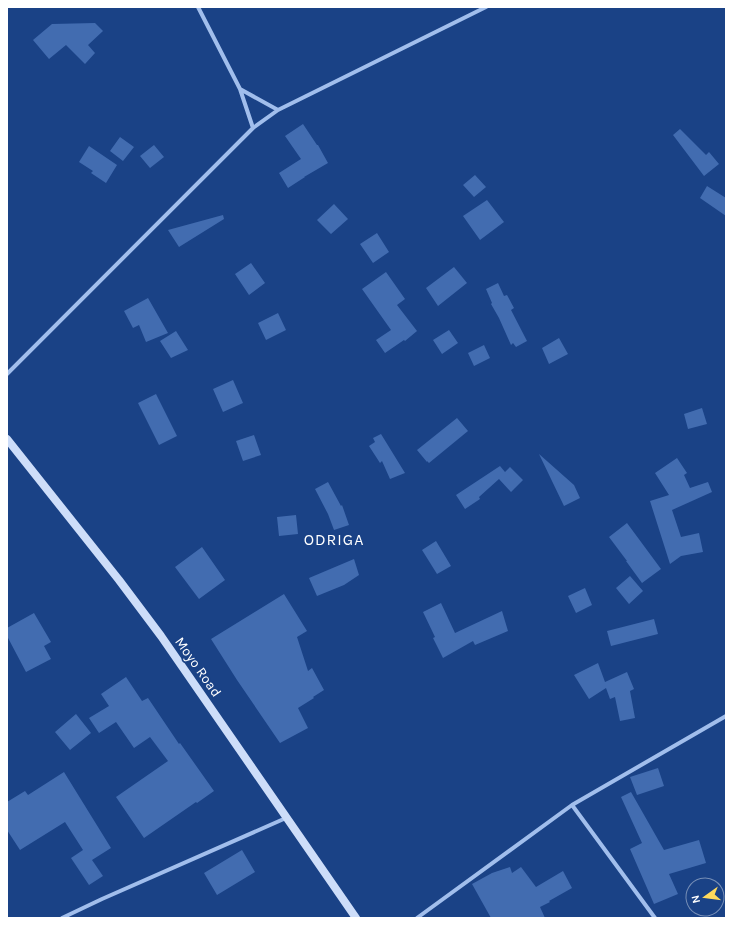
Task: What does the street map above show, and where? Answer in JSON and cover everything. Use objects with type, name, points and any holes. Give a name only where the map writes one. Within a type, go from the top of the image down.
[{"type":"main road","name":"Moyo Road","points":[[7,439],[124,586],[161,636],[356,918]]},
{"type":"street","points":[[198,7],[240,89],[252,128]]},
{"type":"street","points":[[7,374],[252,128],[278,110],[486,7]]},
{"type":"street","points":[[240,89],[278,110]]},
{"type":"street","points":[[417,918],[572,805],[726,716]]},
{"type":"street","points":[[572,805],[656,918]]},
{"type":"street","points":[[62,918],[286,818]]},
{"type":"building","points":[[95,23],[103,31],[88,45],[95,53],[85,64],[66,45],[49,59],[33,40],[52,24]]},
{"type":"building","points":[[303,124],[318,145],[328,163],[288,188],[279,173],[301,159],[285,136]]},
{"type":"building","points":[[680,129],[706,155],[709,152],[719,164],[704,176],[673,135]]},
{"type":"building","points":[[120,137],[134,147],[123,161],[110,151]]},
{"type":"building","points":[[154,145],[164,157],[150,168],[140,156]]},
{"type":"building","points":[[89,146],[117,165],[106,183],[91,173],[93,171],[79,162]]},
{"type":"building","points":[[475,175],[486,187],[474,197],[463,185]]},
{"type":"building","points":[[707,186],[726,198],[726,216],[700,198]]},
{"type":"building","points":[[487,200],[504,222],[480,240],[463,216]]},
{"type":"building","points":[[334,204],[348,219],[331,234],[317,220]]},
{"type":"building","points":[[223,215],[224,219],[179,247],[168,230]]},
{"type":"building","points":[[377,233],[389,252],[373,263],[360,244]]},
{"type":"building","points":[[251,263],[265,283],[249,295],[235,274]]},
{"type":"building","points":[[454,267],[467,283],[438,306],[426,288]]},
{"type":"building","points":[[386,272],[405,299],[397,305],[417,331],[405,341],[404,340],[385,353],[376,340],[391,330],[362,289]]},
{"type":"building","points":[[498,283],[504,296],[507,295],[514,308],[511,310],[527,341],[516,347],[513,343],[511,345],[491,304],[492,303],[486,289]]},
{"type":"building","points":[[148,298],[168,333],[146,342],[139,325],[133,328],[124,311]]},
{"type":"building","points":[[278,313],[286,330],[266,340],[258,323]]},
{"type":"building","points":[[449,330],[458,343],[442,354],[433,340]]},
{"type":"building","points":[[176,331],[188,350],[171,358],[160,341]]},
{"type":"building","points":[[559,338],[568,354],[549,364],[542,348]]},
{"type":"building","points":[[484,345],[490,358],[474,366],[468,353]]},
{"type":"building","points":[[233,380],[243,403],[223,412],[213,389]]},
{"type":"building","points":[[156,394],[177,436],[159,445],[138,403]]},
{"type":"building","points":[[702,408],[707,424],[688,429],[684,414]]},
{"type":"building","points":[[457,418],[468,431],[429,463],[427,462],[417,450]]},
{"type":"building","points":[[381,434],[405,473],[390,479],[382,461],[380,463],[369,446],[375,442],[373,438]]},
{"type":"building","points":[[254,435],[261,455],[243,461],[236,441]]},
{"type":"building","points":[[539,454],[574,485],[580,498],[564,506]]},
{"type":"building","points":[[677,458],[687,473],[684,475],[690,488],[708,482],[712,492],[672,510],[681,537],[699,533],[703,552],[681,556],[670,564],[650,501],[669,495],[655,473]]},
{"type":"building","points":[[500,466],[505,472],[510,467],[523,480],[511,492],[499,479],[479,497],[480,499],[465,509],[456,495]]},
{"type":"building","points":[[328,482],[341,506],[342,505],[349,525],[334,530],[328,514],[315,489]]},
{"type":"building","points":[[296,515],[298,534],[279,536],[277,517]]},
{"type":"building","points":[[627,523],[661,569],[642,583],[609,537]]},
{"type":"building","points":[[436,541],[451,566],[437,574],[422,550]]},
{"type":"building","points":[[202,547],[225,580],[199,599],[175,567]]},
{"type":"building","points":[[354,559],[359,575],[344,585],[317,596],[309,578]]},
{"type":"building","points":[[630,576],[643,591],[629,604],[616,588]]},
{"type":"building","points":[[585,588],[592,605],[576,613],[568,596]]},
{"type":"building","points":[[284,594],[307,631],[297,637],[308,671],[312,668],[324,690],[298,708],[308,728],[280,743],[211,639]]},
{"type":"building","points":[[441,603],[455,633],[502,611],[508,631],[475,645],[473,641],[443,658],[423,612]]},
{"type":"building","points":[[34,613],[51,642],[44,646],[51,659],[26,672],[7,636],[7,628]]},
{"type":"building","points":[[654,619],[658,634],[611,646],[607,631]]},
{"type":"building","points":[[598,663],[605,682],[627,672],[634,689],[630,691],[635,718],[620,721],[615,697],[610,699],[606,688],[589,699],[574,675]]},
{"type":"building","points":[[126,677],[142,701],[148,698],[179,744],[180,743],[214,791],[144,838],[116,797],[168,761],[150,737],[134,748],[116,722],[99,733],[89,718],[109,706],[101,694]]},
{"type":"building","points":[[76,714],[91,733],[70,750],[55,732]]},
{"type":"building","points":[[658,768],[664,786],[637,795],[630,777]]},
{"type":"building","points":[[64,772],[111,848],[92,860],[103,876],[89,885],[71,858],[83,850],[65,822],[20,850],[7,830],[7,802],[25,791],[28,795]]},
{"type":"building","points":[[631,792],[664,850],[699,840],[706,863],[669,874],[678,894],[654,904],[630,849],[642,843],[621,797]]},
{"type":"building","points":[[242,850],[255,872],[217,895],[204,873]]},
{"type":"building","points":[[510,867],[512,873],[521,867],[536,887],[563,871],[572,888],[540,907],[545,918],[491,918],[472,884],[492,873]]},
{"type":"district","name":"ODRIGA","points":[[334,539]]}]
